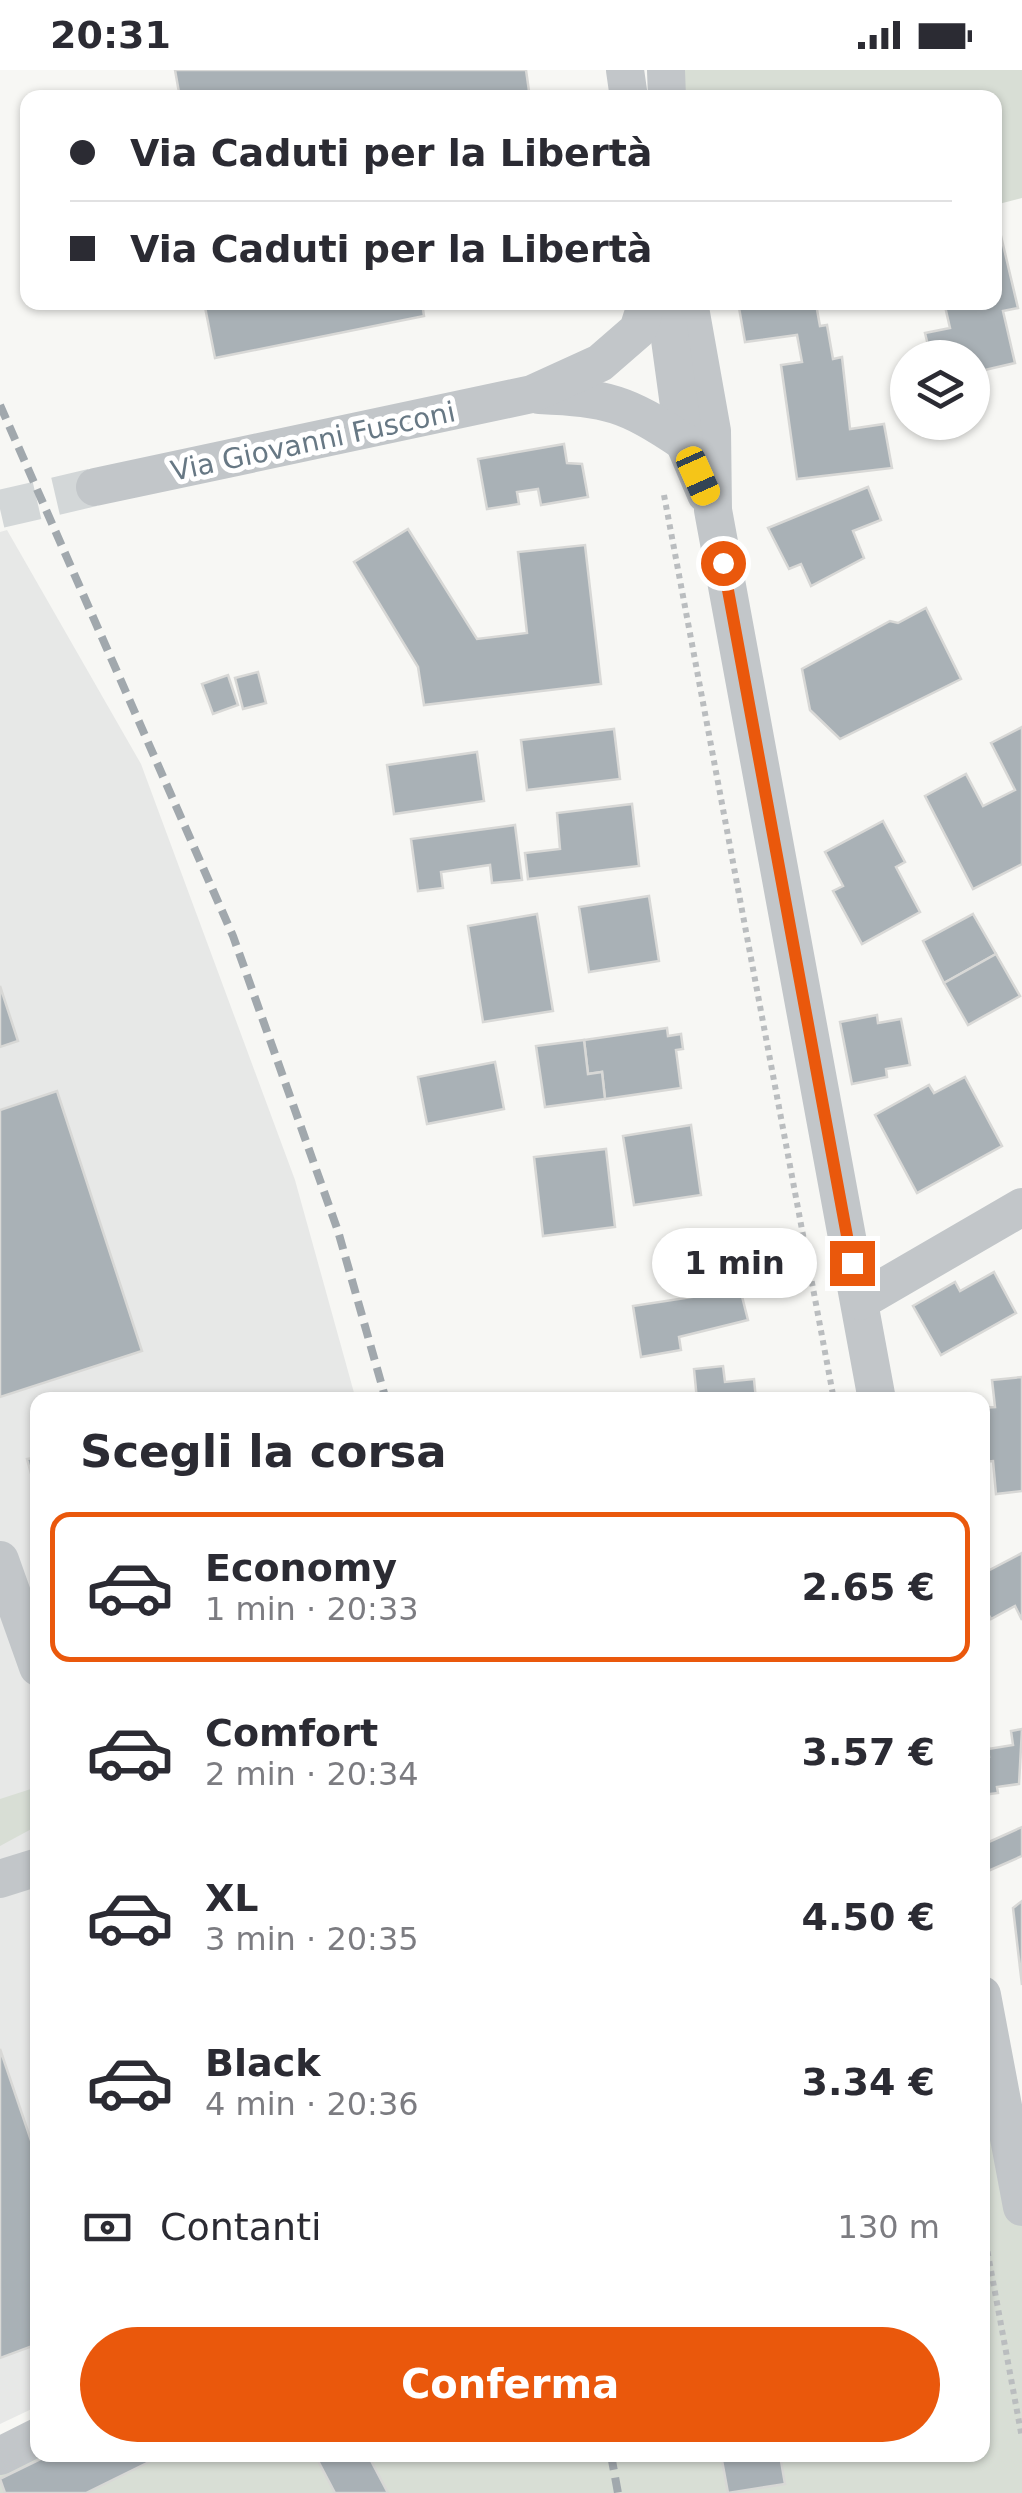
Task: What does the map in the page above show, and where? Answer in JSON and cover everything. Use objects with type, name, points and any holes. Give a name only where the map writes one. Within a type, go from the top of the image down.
[{"type":"street","name":"Via Giovanni Fusconi","points":[[95,487],[532,394],[600,363],[638,330],[644,310]]},
{"type":"street","points":[[682,310],[674,358],[684,442],[714,510]]},
{"type":"street","points":[[683,310],[712,431],[714,510],[876,1392]]},
{"type":"street","name":"Via Giovanni Fusconi","points":[[607,398],[639,385],[674,358]]},
{"type":"street","name":"Via Giovanni Fusconi","points":[[532,394],[607,398],[641,413],[684,442]]},
{"type":"street","points":[[860,1301],[1022,1207]]},
{"type":"street","points":[[0,1560],[30,1644]]},
{"type":"street","points":[[0,1879],[30,1870]]},
{"type":"street","points":[[990,2037],[1022,2207]]},
{"type":"street","points":[[0,2456],[30,2440]]},
{"type":"path","points":[[663,490],[833,1392]]},
{"type":"path","points":[[990,2265],[1022,2438]]},
{"type":"shaded area","points":[[679,70],[1022,70],[1022,198],[1002,203],[1002,90],[680,90]]},
{"type":"shaded area","points":[[7,530],[141,764],[295,1180],[354,1392],[30,1392],[30,2410],[0,2424],[0,532]]},
{"type":"shaded area","points":[[30,1789],[30,1830],[0,1846],[0,1799]]},
{"type":"shaded area","points":[[1022,2110],[1022,2493],[0,2493],[0,2456],[30,2456],[30,2462],[990,2462],[990,2114]]},
{"type":"building","points":[[175,70],[526,70],[529,90],[179,90]]},
{"type":"building","points":[[1002,240],[1018,308],[1003,311],[1015,363],[990,369],[990,340],[927,340],[925,333],[950,328],[946,310],[1002,310]]},
{"type":"building","points":[[206,310],[423,310],[424,316],[215,358]]},
{"type":"building","points":[[739,310],[817,310],[820,326],[827,325],[833,359],[842,357],[850,429],[884,424],[892,468],[797,479],[781,365],[802,362],[797,335],[745,342]]},
{"type":"building","points":[[564,444],[567,463],[582,464],[588,497],[541,505],[538,489],[517,492],[519,504],[487,509],[478,459]]},
{"type":"building","points":[[868,487],[881,520],[853,531],[864,558],[811,586],[801,564],[789,569],[768,528]]},
{"type":"building","points":[[408,529],[477,639],[527,633],[518,552],[585,545],[601,684],[424,705],[418,667],[354,562]]},
{"type":"building","points":[[926,608],[961,679],[840,739],[810,710],[802,669],[890,621],[898,623]]},
{"type":"building","points":[[258,672],[266,703],[243,709],[235,678]]},
{"type":"building","points":[[228,675],[238,705],[213,714],[202,684]]},
{"type":"building","points":[[1022,727],[1022,864],[973,889],[925,796],[966,774],[983,806],[1015,790],[991,743]]},
{"type":"building","points":[[614,729],[620,779],[527,790],[521,740]]},
{"type":"building","points":[[477,752],[484,801],[394,814],[387,765]]},
{"type":"building","points":[[632,804],[639,866],[528,879],[525,853],[560,849],[557,813]]},
{"type":"building","points":[[883,821],[905,862],[896,867],[920,912],[862,944],[833,891],[843,886],[825,852]]},
{"type":"building","points":[[515,825],[522,880],[492,883],[490,865],[441,872],[443,888],[418,891],[411,839]]},
{"type":"building","points":[[649,896],[659,961],[589,972],[579,907]]},
{"type":"building","points":[[537,914],[553,1011],[483,1022],[468,926]]},
{"type":"building","points":[[973,914],[996,954],[944,983],[923,941]]},
{"type":"building","points":[[996,954],[1020,996],[968,1025],[944,983]]},
{"type":"building","points":[[0,986],[18,1041],[0,1047]]},
{"type":"building","points":[[877,1015],[878,1023],[901,1019],[910,1065],[886,1069],[887,1077],[852,1084],[840,1022]]},
{"type":"building","points":[[667,1028],[668,1036],[681,1034],[683,1049],[676,1050],[681,1088],[605,1099],[602,1072],[588,1074],[584,1040]]},
{"type":"building","points":[[584,1040],[588,1074],[602,1072],[605,1099],[545,1107],[536,1046]]},
{"type":"building","points":[[495,1062],[504,1109],[427,1124],[418,1077]]},
{"type":"building","points":[[965,1077],[1002,1146],[917,1193],[875,1115],[929,1085],[934,1093]]},
{"type":"building","points":[[57,1091],[142,1351],[0,1397],[0,1110]]},
{"type":"building","points":[[691,1125],[701,1195],[634,1205],[623,1136]]},
{"type":"building","points":[[606,1149],[615,1227],[543,1236],[534,1157]]},
{"type":"building","points":[[731,1253],[748,1320],[679,1337],[681,1350],[641,1357],[633,1306],[692,1297],[686,1260]]},
{"type":"building","points":[[994,1272],[1016,1313],[941,1355],[913,1306],[955,1282],[960,1291]]},
{"type":"building","points":[[723,1366],[725,1382],[754,1379],[755,1392],[696,1392],[694,1369]]},
{"type":"building","points":[[1022,1377],[1022,1491],[996,1494],[990,1461],[990,1407],[995,1407],[992,1380]]},
{"type":"building","points":[[1022,1553],[1022,1620],[1015,1606],[991,1619],[990,1570]]},
{"type":"building","points":[[1022,1729],[1019,1784],[997,1787],[998,1793],[990,1794],[990,1749],[1013,1745],[1011,1731]]},
{"type":"building","points":[[1022,1827],[1022,1856],[990,1870],[990,1841]]},
{"type":"building","points":[[1022,1901],[1022,1985],[1013,1908]]},
{"type":"building","points":[[0,2049],[30,2137],[30,2347],[0,2358]]},
{"type":"building","points":[[35,2462],[149,2462],[86,2493],[5,2493],[0,2479]]},
{"type":"building","points":[[319,2462],[372,2462],[388,2493],[335,2493]]},
{"type":"building","points":[[722,2462],[781,2462],[785,2484],[728,2493]]},
{"type":"tunnel","points":[[0,509],[95,487]]},
{"type":"railway","points":[[0,405],[233,936],[338,1231],[384,1392]]},
{"type":"railway","points":[[612,2462],[618,2493]]},
{"type":"route","points":[[723,563],[852,1263]]}]
